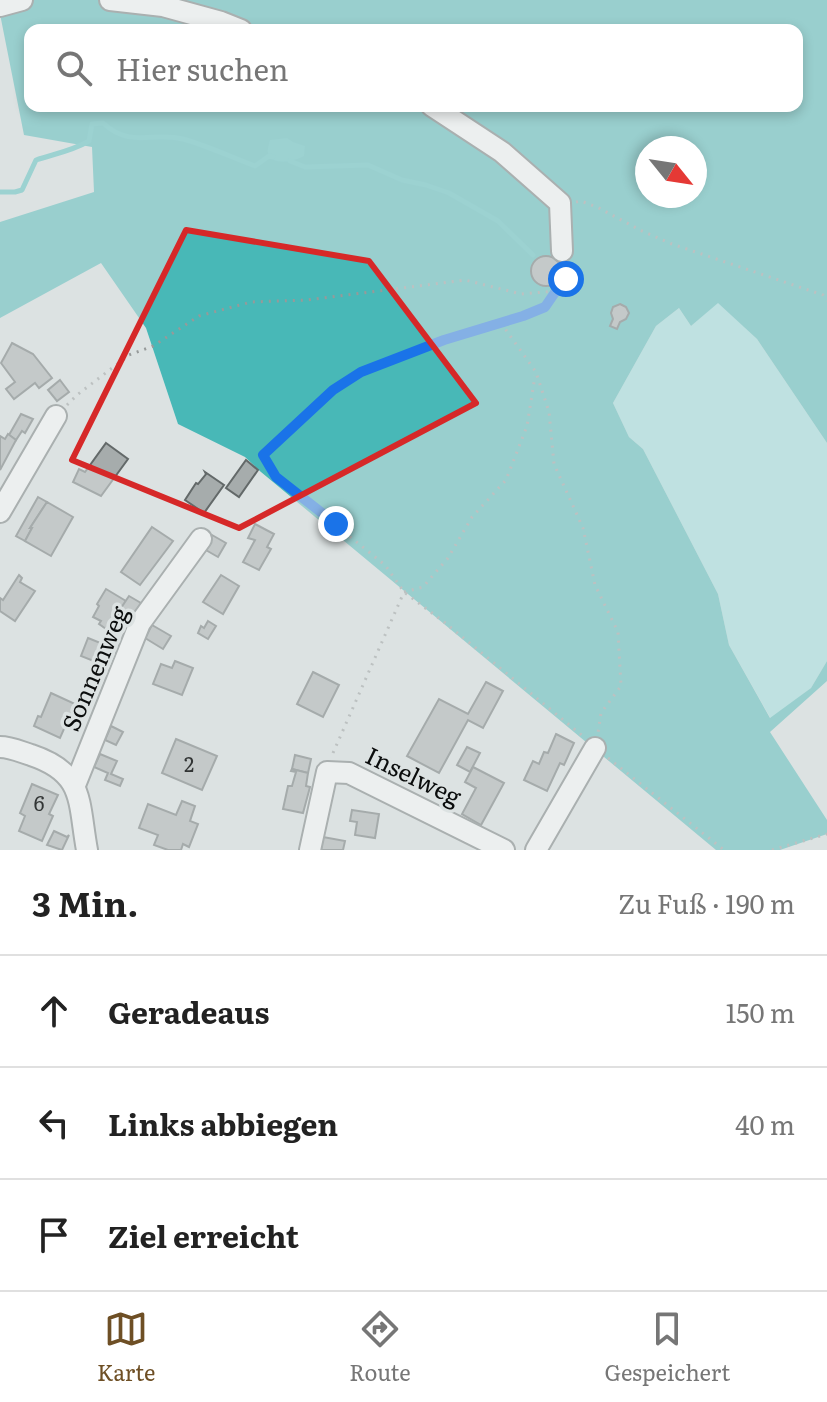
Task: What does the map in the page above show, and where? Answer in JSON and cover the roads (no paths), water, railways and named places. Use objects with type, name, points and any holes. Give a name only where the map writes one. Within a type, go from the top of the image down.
[{"type":"street","points":[[0,6],[22,0]]},
{"type":"street","points":[[110,0],[163,6],[226,24]]},
{"type":"street","points":[[441,112],[502,152],[560,203],[562,251]]},
{"type":"street","points":[[0,512],[56,416]]},
{"type":"street","name":"Sonnenweg","points":[[75,785],[140,623],[201,539]]},
{"type":"street","points":[[0,747],[41,758],[63,771],[75,785],[87,850]]},
{"type":"street","points":[[536,850],[595,748]]},
{"type":"street","name":"Inselweg","points":[[310,850],[327,772],[349,773],[504,850]]},
{"type":"waterway","points":[[0,192],[22,190],[36,160],[89,141],[92,124],[103,123],[113,131],[133,137],[183,139],[255,166],[269,156],[273,157]]},
{"type":"waterway","points":[[290,161],[305,167],[368,165],[402,180],[449,193],[498,221],[533,255]]}]
